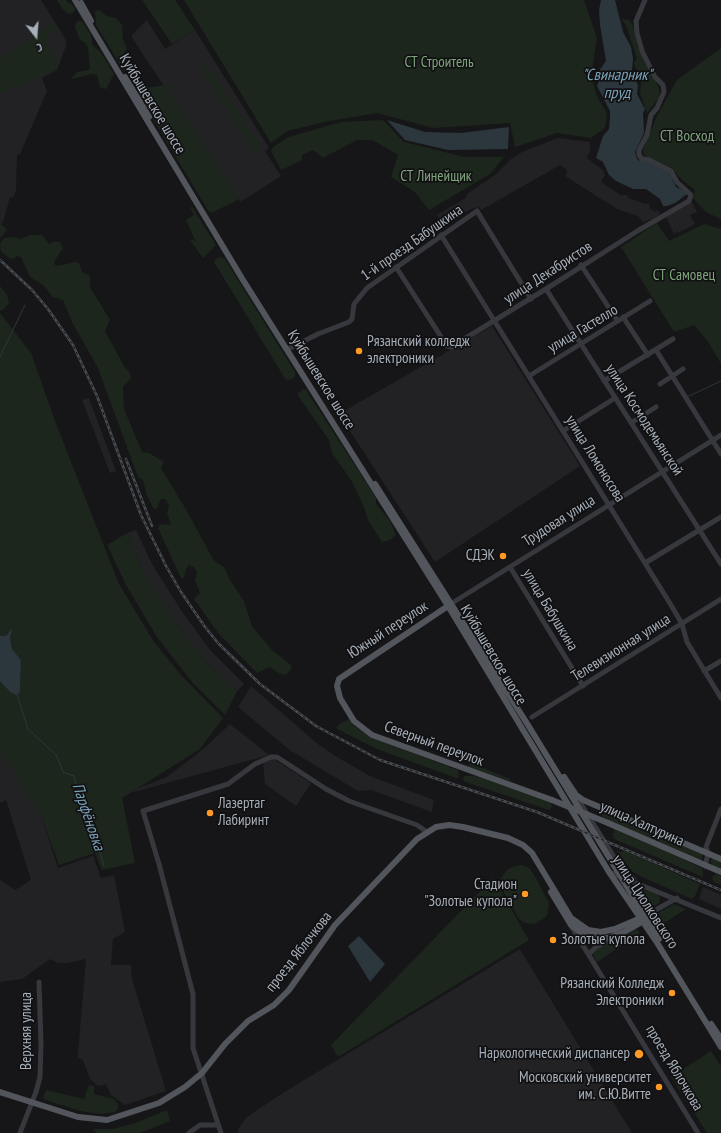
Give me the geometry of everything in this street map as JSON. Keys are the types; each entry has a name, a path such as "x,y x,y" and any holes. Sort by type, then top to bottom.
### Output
{"main road":[{"name":"Куйбышевское шоссе","path":"74,0 243,280 528,726 576,795"},
{"name":"Куйбышевское шоссе","path":"79,0 212,222 551,770"},
{"name":"Южный переулок","path":"339,679 450,605"},
{"name":"Северный переулок","path":"339,679 338,692 347,710 354,721 372,735 552,800"},
{"name":"Куйбышевское шоссе","path":"528,726 551,770"},
{"name":"улица Циолковского","path":"551,770 609,872 642,919 721,1040"},
{"name":"улица Циолковского","path":"551,770 619,875 642,919 721,1047"},
{"name":"улица Халтурина","path":"576,795 721,860"},
{"name":"улица Халтурина","path":"552,800 721,872"},
{"name":"проезд Яблочкова","path":"0,1092 78,1117 107,1120 159,1103 185,1087 202,1074 226,1044 248,1021 274,1005 289,990 335,925 417,839 427,832 443,826 456,826 508,838 523,845 532,853 571,918 588,930 601,932 615,929 642,919"},
{"name":"проезд Яблочкова","path":"427,832 440,829 459,830 506,842 521,848 531,859 571,925 579,933 594,938 616,936 642,919"}],"street":[{"name":"улица Декабристов","path":"396,266 447,346 451,347 531,299 581,265 689,201 691,195 677,182 671,171 660,164 642,159 639,155 639,150 647,135 651,115 657,108 664,92 663,85 655,77 642,51 636,21 645,0"},
{"name":"1-й проезд Бабушкина","path":"290,348 318,334 349,322 352,319 354,304 366,288 477,211 531,299"},
{"name":"улица Ломоносова","path":"441,236 609,504 682,624 687,642 721,698"},
{"path":"581,265 617,320"},
{"name":"улица Космодемьянской","path":"546,289 721,564"},
{"name":"улица Гастелло","path":"529,376 617,320 629,315 650,301"},
{"path":"623,317 648,355"},
{"path":"604,381 673,339"},
{"path":"656,350 721,454"},
{"path":"660,384 682,369"},
{"path":"563,431 615,398"},
{"path":"631,423 656,407"},
{"name":"Трудовая улица","path":"450,605 721,435"},
{"path":"645,563 721,516"},
{"name":"улица Бабушкина","path":"510,566 583,686"},
{"name":"Телевизионная улица","path":"532,716 583,686 721,599"},
{"path":"704,671 721,661"},
{"path":"221,1133 194,1048 193,994 159,864 143,811 228,784 255,764 271,757 277,757 326,789 350,801 417,825 427,832"},
{"name":"Куйбышевское шоссе","path":"576,795 619,865 636,881"},
{"path":"705,866 708,854 706,847 721,809"},
{"path":"609,872 636,881 721,918"},
{"path":"642,919 677,898"},
{"name":"проезд Яблочкова","path":"571,925 698,1133"},
{"name":"проезд Яблочкова","path":"589,954 596,947 616,936"},
{"name":"Верхняя улица","path":"20,1133 40,1077 42,1061 39,982"},
{"path":"189,1133 200,1125 218,1125"}],"shaded area":[{"path":"0,0 41,0 66,40 66,46 57,70 42,78 47,91 20,154 17,155 16,191 13,198 10,197 3,222 0,221"},
{"path":"147,20 165,49 195,30 269,148 265,151 281,176 240,202 131,36"},
{"path":"558,138 590,142 590,152 586,157 604,171 603,173 605,175 601,182 622,196 623,194 628,196 628,198 646,204 647,203 650,205 650,210 652,209 654,212 657,210 660,214 643,222 638,216 617,209 565,176 567,173 566,169 560,165 481,210 479,207 471,209 443,227 437,215 466,198 468,193 495,175 511,159 522,152"},
{"path":"692,202 697,212 690,215 695,224 678,233 677,231 674,234 666,217"},
{"path":"492,326 580,466 435,562 339,414"},
{"path":"89,398 116,471 110,473 82,400"},
{"path":"136,530 152,564 183,613 211,651 244,684 237,691 207,663 176,624 144,572 127,533"},
{"path":"251,686 319,745 337,757 370,776 434,800 432,812 371,790 358,791 291,751 238,707"},
{"path":"230,724 269,755 134,792 134,790 167,777 202,750"},
{"path":"0,750 41,815 58,868 93,856 101,878 114,875 125,932 113,939 111,965 131,965 132,979 166,1091 125,1105 111,1095 106,1084 98,1086 90,1079 83,1060 78,1058 86,959 68,963 58,963 50,959 22,979 0,982 0,880 15,890 31,880 6,800 0,803"},
{"path":"274,759 311,783 296,806 265,784 263,762"},
{"path":"703,887 721,895 721,909 699,899"},
{"path":"520,949 632,1133 238,1133 238,1129 247,1117 278,1096"}],"green space":[{"path":"57,0 66,0 69,4 71,3 75,9 74,12 69,14 63,10"},
{"path":"142,0 175,0 195,30 172,44"},
{"name":"СТ Строитель","path":"184,0 584,0 597,38 591,76 597,96 607,114 605,128 591,138 557,133 515,147 510,123 433,128 377,113 329,121 287,131 271,143"},
{"path":"99,10 107,16 116,18 122,25 123,40 127,48 124,53 129,66 128,70 124,71 96,25 95,11"},
{"path":"621,19 629,20 633,26 638,48 659,88 659,98 647,113 640,93 641,84 634,63 637,58 626,25"},
{"path":"78,21 82,21 91,35 92,44 101,53 114,74 106,89 100,87 97,75 92,74 71,79 77,72 88,70 90,68 88,47 80,40 75,27"},
{"path":"55,23 58,28 50,33 45,45 53,54 56,61 56,70 0,93 0,58"},
{"name":"СТ Восход","path":"721,48 721,219 706,212 693,198 695,190 682,180 672,168 644,156 643,150 657,116 677,80"},
{"path":"203,62 212,72 258,143 261,149 255,154 203,72 206,70"},
{"path":"165,85 238,198 236,201 213,212 209,212 138,94 139,89"},
{"name":"СТ Линейщик","path":"383,120 404,142 465,157 504,157 490,174 429,210 415,192 391,177 398,155 373,140 357,140 323,158 313,150 302,155 302,160 281,170 271,151 273,147 289,137 341,122"},
{"path":"192,207 216,245 203,258 190,240 192,239 196,242 186,220 194,215 190,208"},
{"path":"0,221 3,222 1,224 7,230 0,238"},
{"name":"СТ Самовец","path":"657,223 669,241 704,224 721,229 721,364 709,343 694,325 674,332 621,247"},
{"path":"31,235 42,235 49,244 56,241 61,243 63,248 54,262 55,265 58,266 75,262 79,263 82,272 90,276 90,287 110,320 105,331 125,368 130,373 131,379 123,386 124,409 142,452 149,453 164,462 161,468 187,511 214,561 224,567 230,580 244,601 252,626 272,650 291,665 291,669 286,675 280,674 270,667 257,673 219,634 194,599 200,593 195,580 197,573 195,568 189,565 186,569 184,578 181,578 158,528 160,524 171,525 167,513 169,505 165,499 161,499 157,508 154,509 147,496 143,480 138,477 98,368 72,322 63,300 53,297 43,285 30,277 21,257 17,256 14,259 9,258 1,251 0,244 4,238 14,237 20,239"},
{"path":"220,257 225,259 295,372 295,376 292,379 286,380 214,262"},
{"path":"0,286 7,295 9,303 3,310 0,310"},
{"path":"0,313 31,353 55,421 119,584 154,642 181,675 223,718 200,749 122,798 135,863 102,870 95,853 59,865 41,815 0,750 0,681 10,692 20,692 21,660 12,649 10,638 11,629 6,636 0,636"},
{"path":"303,389 306,390 376,498 376,504 390,521 396,535 390,540 382,542 368,520 365,509 351,480 332,453 329,440 299,397 298,393"},
{"path":"127,533 144,572 176,624 207,663 237,691 225,715 192,682 157,637 126,585 107,545"},
{"path":"349,719 353,725 371,738 458,770 459,777 456,778 377,749 337,729 338,725"},
{"path":"471,763 510,779 510,781 468,767"},
{"path":"464,776 476,776 527,793 551,803 552,807 549,810 466,782 463,780"},
{"path":"603,811 703,854 701,862 602,818"},
{"path":"613,827 702,868 703,877 614,839 612,833 615,833"},
{"path":"616,850 622,852 623,850 700,884 695,896 692,899 642,877 632,871"},
{"path":"713,858 721,862 721,870 713,867 710,861"},
{"name":"Стадион \"Золотые купола\"","path":"522,865 529,868 533,873 549,903 547,916 535,924 525,923 519,919 501,887 500,880 506,871 512,867"},
{"path":"716,874 721,876 721,885 714,882 712,877"},
{"path":"493,878 529,940 338,1057 331,1045"},
{"path":"637,887 657,894 660,897 659,903 647,910 644,909 633,892 633,890"},
{"path":"674,904 686,909 655,929 652,924 653,916"},
{"path":"634,929 637,929 640,933 597,962 593,955 595,950"},
{"path":"711,1051 721,1066 721,1133 707,1133 671,1077"},
{"path":"89,1085 94,1086 94,1094 114,1099 118,1104 118,1109 115,1112 100,1114 80,1111 43,1099 46,1090 84,1099"},
{"path":"167,1110 170,1121 140,1133 96,1133 93,1129 113,1129 135,1123"}],"water":[{"name":"\"Свинарник\" пруд","path":"601,0 615,0 623,32 631,47 633,59 632,70 638,86 637,94 645,109 643,113 644,133 635,152 637,159 640,161 650,161 669,172 676,187 683,190 687,194 675,203 667,206 663,206 660,199 646,189 633,189 616,181 609,175 603,162 596,158 603,136 609,129 610,117 610,111 597,86 599,81 597,74 606,61 600,25 599,10"},
{"path":"387,120 425,132 461,133 509,127 508,149 448,150 405,140"},
{"path":"12,628 10,638 12,649 21,660 20,692 17,695 10,692 0,681 0,636 6,636"},
{"path":"359,936 385,964 370,982 348,946"}],"waterway":[{"path":"0,357 25,305"},
{"path":"687,397 721,381"},
{"name":"Парфёновка","path":"17,695 28,729 56,755 63,772 74,776 80,803 86,808 104,866"}],"railway":[{"path":"0,260 32,290 48,309 73,345 97,396 141,515 166,566 181,592 218,643 260,684 316,726 380,760 537,812 721,890"},
{"path":"126,459 152,526"}],"place":[{"name":"Рязанский колледж электроники","path":"359,351"},
{"name":"СДЭК","path":"503,556"},
{"name":"Лазертаг Лабиринт","path":"210,813"},
{"name":"Стадион \"Золотые купола\"","path":"525,894"},
{"name":"Золотые купола","path":"553,940"},
{"name":"Рязанский Колледж Электроники","path":"672,993"},
{"name":"Наркологический диспансер","path":"639,1054"},
{"name":"Московский университет им. С.Ю.Витте","path":"659,1087"}]}
